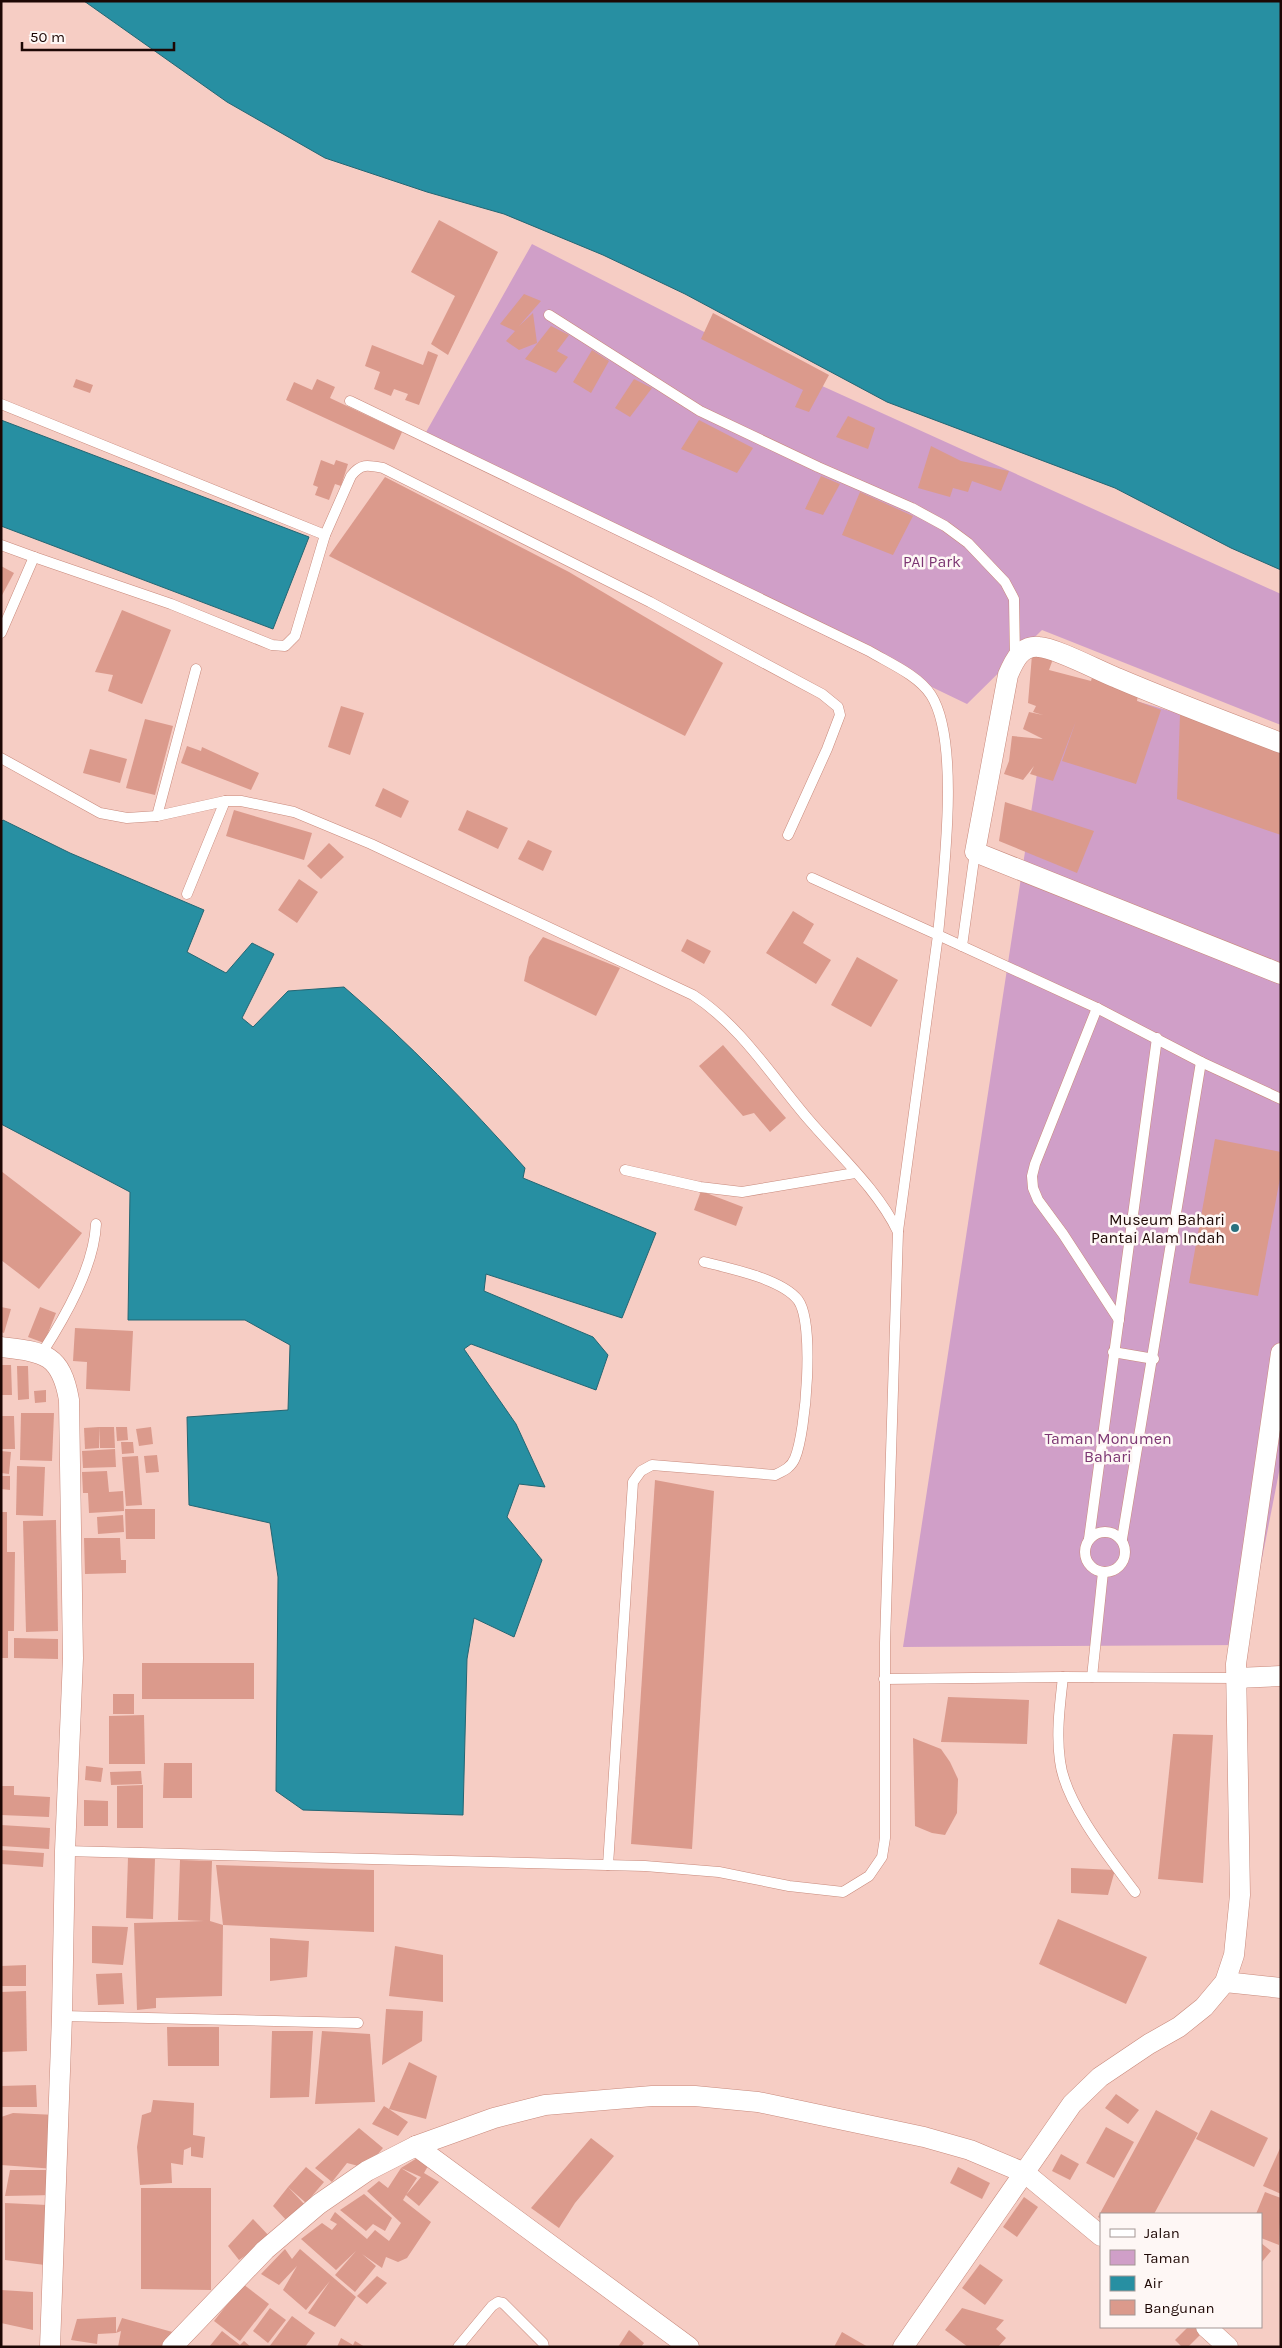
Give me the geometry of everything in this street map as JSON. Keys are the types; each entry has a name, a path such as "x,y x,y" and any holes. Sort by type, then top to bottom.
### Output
{"street":[{"path":"1281,743 1039,646 1027,649 1015,657 1004,693 975,852 1281,974"},
{"path":"1,1347 42,1353 60,1369 66,1382 69,1400 73,1658 65,1851 62,2016 50,2347"},
{"path":"903,2347 1072,2104 1086,2090 1131,2055 1180,2027 1204,2007 1225,1982 1234,1955 1240,1895 1236,1678 1241,1620 1281,1353"},
{"path":"1236,1678 1281,1676"},
{"path":"1225,1982 1281,1988"},
{"path":"172,2347 258,2257 303,2217 367,2171 416,2146 494,2118 546,2105 652,2096 695,2096 758,2102 924,2137 970,2150 1025,2173 1100,2235"},
{"path":"416,2146 689,2347"},
{"path":"1207,2328 1228,2347"}],"lane":[{"path":"549,315 700,411 946,526 987,561 1005,582 1014,599 1015,657"},
{"path":"65,1851 691,1868 820,1891 843,1892 870,1876 882,1857 885,1838 884,1679 898,1232 938,935 946,833 946,752 942,722 930,695 914,678 869,651 350,401"},
{"path":"1,404 324,535"},
{"path":"1,545 172,604 272,645 285,646 295,636 324,535 351,476 358,467 366,464 383,468 650,602 822,694 838,707 840,715 827,749 788,835"},
{"path":"1,633 34,557"},
{"path":"157,816 196,669"},
{"path":"1,758 100,813 127,818 157,816 225,801 241,801 294,812 346,833 693,995 712,1007 732,1026 889,1213 898,1232"},
{"path":"186,894 225,801"},
{"path":"962,946 975,852"},
{"path":"812,878 1097,1008 1201,1062 1281,1099"},
{"path":"1097,1008 1035,1164 1032,1176 1033,1188 1038,1200 1063,1234 1118,1320"},
{"path":"1089,1539 1097,1533 1106,1531 1115,1533 1122,1539 1126,1548 1125,1558 1120,1566 1112,1571 1102,1572 1093,1569 1086,1560 1085,1549 1089,1539 1157,1038"},
{"path":"1122,1539 1154,1359 1201,1062"},
{"path":"625,1170 700,1187 742,1192 855,1173"},
{"path":"42,1353 88,1266 95,1241 96,1224"},
{"path":"608,1865 633,1482 641,1471 652,1465 775,1475 785,1470 795,1457 803,1414 809,1375 804,1316 799,1301 787,1290 768,1282 704,1262"},
{"path":"1113,1352 1154,1359"},
{"path":"1092,1677 1102,1572"},
{"path":"1063,1677 1058,1738 1060,1763 1068,1790 1105,1852 1136,1892"},
{"path":"884,1679 1236,1678"},
{"path":"62,2016 358,2023"},
{"path":"458,2347 492,2306 498,2302 503,2303 544,2347"}],"green space":[{"name":"PAI Park","path":"532,244 716,338 1281,594 1281,725 1042,630 967,704 421,441"},
{"name":"Taman Monumen Bahari","path":"1052,676 1180,714 1281,751 1281,1462 1245,1645 903,1647"}],"water":[{"path":"84,1 1281,1 1281,570 1231,548 1115,488 887,402 685,294 603,255 504,214 427,192 325,158 227,102"},
{"path":"1,420 309,537 273,629 1,526"},
{"path":"3,820 70,853 204,910 187,952 226,973 252,943 274,954 242,1018 253,1027 288,991 344,987 438,1074 525,1168 523,1178 656,1233 622,1318 486,1274 484,1291 593,1337 608,1355 596,1390 471,1344 464,1349 516,1424 545,1487 519,1484 507,1517 542,1560 514,1637 474,1618 467,1659 463,1815 303,1810 276,1791 278,1577 270,1523 189,1505 187,1417 288,1410 290,1345 245,1320 128,1320 130,1192 1,1124 1,822"}],"building":[{"path":"439,220 498,252 448,355 431,344 455,296 411,272"},
{"path":"524,294 541,301 519,326 533,313 537,343 519,350 506,341 515,331 500,324"},
{"path":"713,313 829,375 809,412 795,407 803,390 701,339"},
{"path":"551,326 569,335 557,351 568,357 556,373 525,359"},
{"path":"372,345 423,365 428,351 438,355 419,405 405,400 408,394 394,389 391,396 374,389 380,372 365,366"},
{"path":"592,350 609,361 591,393 573,382"},
{"path":"76,379 93,385 90,393 73,387"},
{"path":"317,379 335,387 330,398 402,432 394,450 286,400 294,382 312,390"},
{"path":"634,379 652,388 630,417 615,408"},
{"path":"848,416 875,428 868,449 836,437"},
{"path":"699,420 753,448 737,473 681,449"},
{"path":"931,446 961,461 1009,471 1001,491 972,481 968,492 953,488 950,497 918,488"},
{"path":"321,460 334,465 336,460 348,464 341,486 335,484 329,500 315,495 318,487 313,485"},
{"path":"821,476 840,484 823,515 805,509"},
{"path":"385,477 569,572 723,663 685,736 329,556"},
{"path":"860,492 913,516 893,555 842,535"},
{"path":"1,566 14,573 1,597"},
{"path":"122,610 171,630 142,704 108,691 113,675 95,672"},
{"path":"1032,655 1053,659 1049,670 1091,681 1094,671 1139,689 1137,701 1161,710 1136,784 1062,761 1076,721 1053,781 1030,774 1034,766 1023,780 1004,774 1009,761 1012,736 1043,739 1023,729 1029,712 1043,715 1033,712 1036,706 1028,703"},
{"path":"341,706 364,713 350,755 328,747"},
{"path":"1180,714 1281,751 1281,835 1177,799"},
{"path":"145,719 173,726 155,795 126,788"},
{"path":"187,746 201,751 202,747 259,773 251,790 181,763"},
{"path":"90,749 127,759 120,783 83,773"},
{"path":"383,788 409,801 401,818 375,806"},
{"path":"1005,802 1094,831 1077,873 999,841"},
{"path":"234,810 312,833 304,860 226,836"},
{"path":"467,810 508,828 498,849 458,830"},
{"path":"528,840 552,851 543,871 518,859"},
{"path":"329,843 344,857 321,879 307,866"},
{"path":"299,879 318,892 297,923 278,910"},
{"path":"793,911 814,924 803,943 831,960 816,984 766,953"},
{"path":"543,937 620,968 596,1016 524,981 529,957"},
{"path":"687,939 711,951 704,964 681,951"},
{"path":"857,957 898,980 871,1027 831,1005"},
{"path":"723,1045 786,1118 770,1132 754,1113 743,1116 699,1066"},
{"name":"Museum Bahari Pantai Alam Indah","path":"1215,1139 1281,1152 1281,1173 1258,1296 1189,1283"},
{"path":"1,1171 82,1233 39,1289 1,1260"},
{"path":"701,1191 743,1207 736,1226 694,1210"},
{"path":"1,1307 11,1309 4,1333 1,1332"},
{"path":"40,1307 56,1313 44,1343 28,1337"},
{"path":"75,1328 133,1331 130,1391 86,1389 87,1362 73,1361"},
{"path":"1,1365 11,1365 12,1395 1,1395"},
{"path":"17,1366 28,1366 29,1399 18,1400"},
{"path":"46,1390 46,1402 35,1403 34,1391"},
{"path":"21,1413 54,1413 52,1461 20,1460"},
{"path":"1,1416 14,1416 15,1449 1,1449"},
{"path":"99,1427 99,1448 85,1449 84,1428"},
{"path":"99,1427 114,1427 115,1448 100,1448"},
{"path":"116,1427 127,1427 128,1440 117,1441"},
{"path":"151,1427 153,1444 139,1446 136,1429"},
{"path":"121,1442 133,1442 134,1453 122,1454"},
{"path":"115,1449 116,1467 83,1468 82,1451"},
{"path":"1,1451 11,1452 9,1474 1,1473"},
{"path":"157,1455 159,1472 146,1473 144,1456"},
{"path":"138,1456 142,1505 126,1506 122,1457"},
{"path":"17,1466 45,1467 43,1516 16,1515"},
{"path":"107,1471 109,1492 123,1491 124,1511 89,1513 88,1493 83,1493 82,1472"},
{"path":"1,1476 10,1476 10,1490 1,1489"},
{"path":"655,1480 714,1491 692,1849 631,1844"},
{"path":"125,1509 155,1509 155,1539 126,1539"},
{"path":"1,1512 7,1512 7,1552 15,1552 14,1631 8,1631 8,1658 1,1658"},
{"path":"123,1515 124,1532 98,1534 97,1517"},
{"path":"56,1520 58,1631 26,1632 23,1521"},
{"path":"84,1538 120,1538 121,1560 126,1560 126,1573 85,1574"},
{"path":"14,1638 58,1639 58,1659 14,1658"},
{"path":"142,1663 254,1663 254,1699 142,1699"},
{"path":"113,1694 134,1694 134,1714 113,1714"},
{"path":"948,1697 1029,1700 1027,1744 941,1742"},
{"path":"144,1715 145,1764 109,1764 109,1716"},
{"path":"1173,1734 1213,1735 1203,1883 1158,1879"},
{"path":"913,1738 941,1749 958,1779 957,1813 945,1835 932,1833 915,1826"},
{"path":"164,1763 192,1763 192,1798 163,1798"},
{"path":"86,1766 103,1768 101,1782 85,1780"},
{"path":"141,1771 142,1784 111,1785 110,1772"},
{"path":"143,1785 143,1828 117,1828 117,1786"},
{"path":"1,1786 14,1786 14,1795 50,1797 49,1817 1,1815"},
{"path":"84,1800 108,1801 108,1826 84,1826"},
{"path":"1,1825 50,1828 49,1849 1,1846"},
{"path":"1,1850 44,1853 43,1867 1,1864"},
{"path":"128,1858 155,1859 153,1919 126,1918"},
{"path":"180,1860 212,1861 210,1921 223,1925 222,1996 156,1998 156,2008 137,2010 134,1923 204,1921 178,1920"},
{"path":"216,1865 374,1870 374,1932 223,1925"},
{"path":"1071,1868 1115,1870 1108,1895 1071,1893"},
{"path":"1058,1919 1147,1957 1126,2004 1039,1964"},
{"path":"92,1926 128,1927 123,1965 92,1963"},
{"path":"270,1938 309,1941 307,1977 270,1981"},
{"path":"395,1946 443,1955 443,2002 389,1996"},
{"path":"26,1965 26,1986 1,1986 1,1966"},
{"path":"122,1973 124,2004 98,2005 96,1974"},
{"path":"26,1991 27,2051 1,2052 1,1992"},
{"path":"386,2009 423,2011 422,2041 382,2065"},
{"path":"167,2027 219,2027 219,2066 168,2066"},
{"path":"272,2031 313,2031 309,2097 270,2098"},
{"path":"322,2031 370,2034 375,2102 315,2104"},
{"path":"409,2062 437,2076 426,2119 389,2109"},
{"path":"36,2085 37,2107 1,2107 1,2086"},
{"path":"1116,2094 1139,2110 1128,2124 1105,2108"},
{"path":"153,2100 194,2103 193,2135 205,2137 203,2158 191,2156 191,2147 184,2150 183,2165 171,2163 172,2183 140,2185 137,2147 142,2115 151,2112"},
{"path":"384,2106 408,2122 398,2136 372,2124"},
{"path":"1156,2110 1198,2133 1155,2213 1100,2213"},
{"path":"1211,2110 1268,2138 1254,2167 1196,2139"},
{"path":"13,2113 56,2115 55,2169 1,2165 1,2117"},
{"path":"1106,2127 1134,2142 1114,2178 1086,2163"},
{"path":"359,2128 383,2148 366,2168 347,2163 332,2182 315,2168"},
{"path":"591,2138 614,2156 575,2203 559,2228 531,2208"},
{"path":"1281,2146 1281,2194 1263,2186"},
{"path":"1061,2154 1079,2164 1070,2180 1052,2171"},
{"path":"422,2155 432,2159 424,2173 439,2182 419,2206 406,2195 421,2177 401,2168"},
{"path":"306,2167 324,2182 306,2203 288,2187"},
{"path":"958,2167 990,2183 982,2199 950,2183"},
{"path":"401,2168 417,2178 403,2200 431,2222 407,2258 398,2262 386,2257 382,2268 362,2254 376,2266 355,2292 335,2275 356,2251 336,2270 301,2239 322,2223 332,2230 337,2224 330,2220 335,2212 367,2239 375,2230 389,2241 401,2223 367,2191 379,2181 388,2188"},
{"path":"10,2170 50,2170 54,2195 5,2196"},
{"path":"288,2187 306,2206 288,2222 273,2206"},
{"path":"141,2188 211,2188 211,2290 141,2289"},
{"path":"1265,2192 1281,2198 1279,2245 1262,2238 1262,2213 1256,2213"},
{"path":"364,2194 392,2218 385,2231 373,2224 366,2231 340,2210"},
{"path":"1024,2197 1038,2207 1017,2237 1003,2227"},
{"path":"5,2203 47,2205 45,2265 5,2260"},
{"path":"253,2219 271,2238 239,2260 228,2246"},
{"path":"1262,2244 1271,2251 1262,2262"},
{"path":"285,2249 292,2259 300,2249 356,2297 335,2327 308,2313 330,2281 306,2310 283,2290 297,2266 279,2285 261,2274"},
{"path":"980,2264 1003,2280 985,2305 962,2288"},
{"path":"377,2276 387,2283 367,2304 357,2296"},
{"path":"243,2284 269,2304 240,2341 214,2321"},
{"path":"1,2290 33,2292 33,2330 1,2323"},
{"path":"270,2308 286,2320 268,2343 253,2331"},
{"path":"962,2308 1004,2320 996,2329 1006,2338 998,2347 968,2347 945,2330"},
{"path":"292,2316 315,2333 305,2347 269,2347"},
{"path":"116,2317 116,2333 98,2334 97,2344 71,2340 77,2319"},
{"path":"122,2318 176,2333 166,2347 118,2347 121,2331 116,2333"},
{"path":"1187,2328 1197,2328 1202,2333 1188,2347 1182,2347 1175,2340"},
{"path":"629,2330 644,2343 641,2347 618,2347"},
{"path":"222,2331 240,2345 244,2341 251,2347 209,2347"},
{"path":"842,2332 868,2347 834,2347"},
{"path":"341,2338 353,2345 355,2341 365,2347 337,2347"}],"place":[{"name":"Museum Bahari Pantai Alam Indah","path":"1235,1228"}]}
